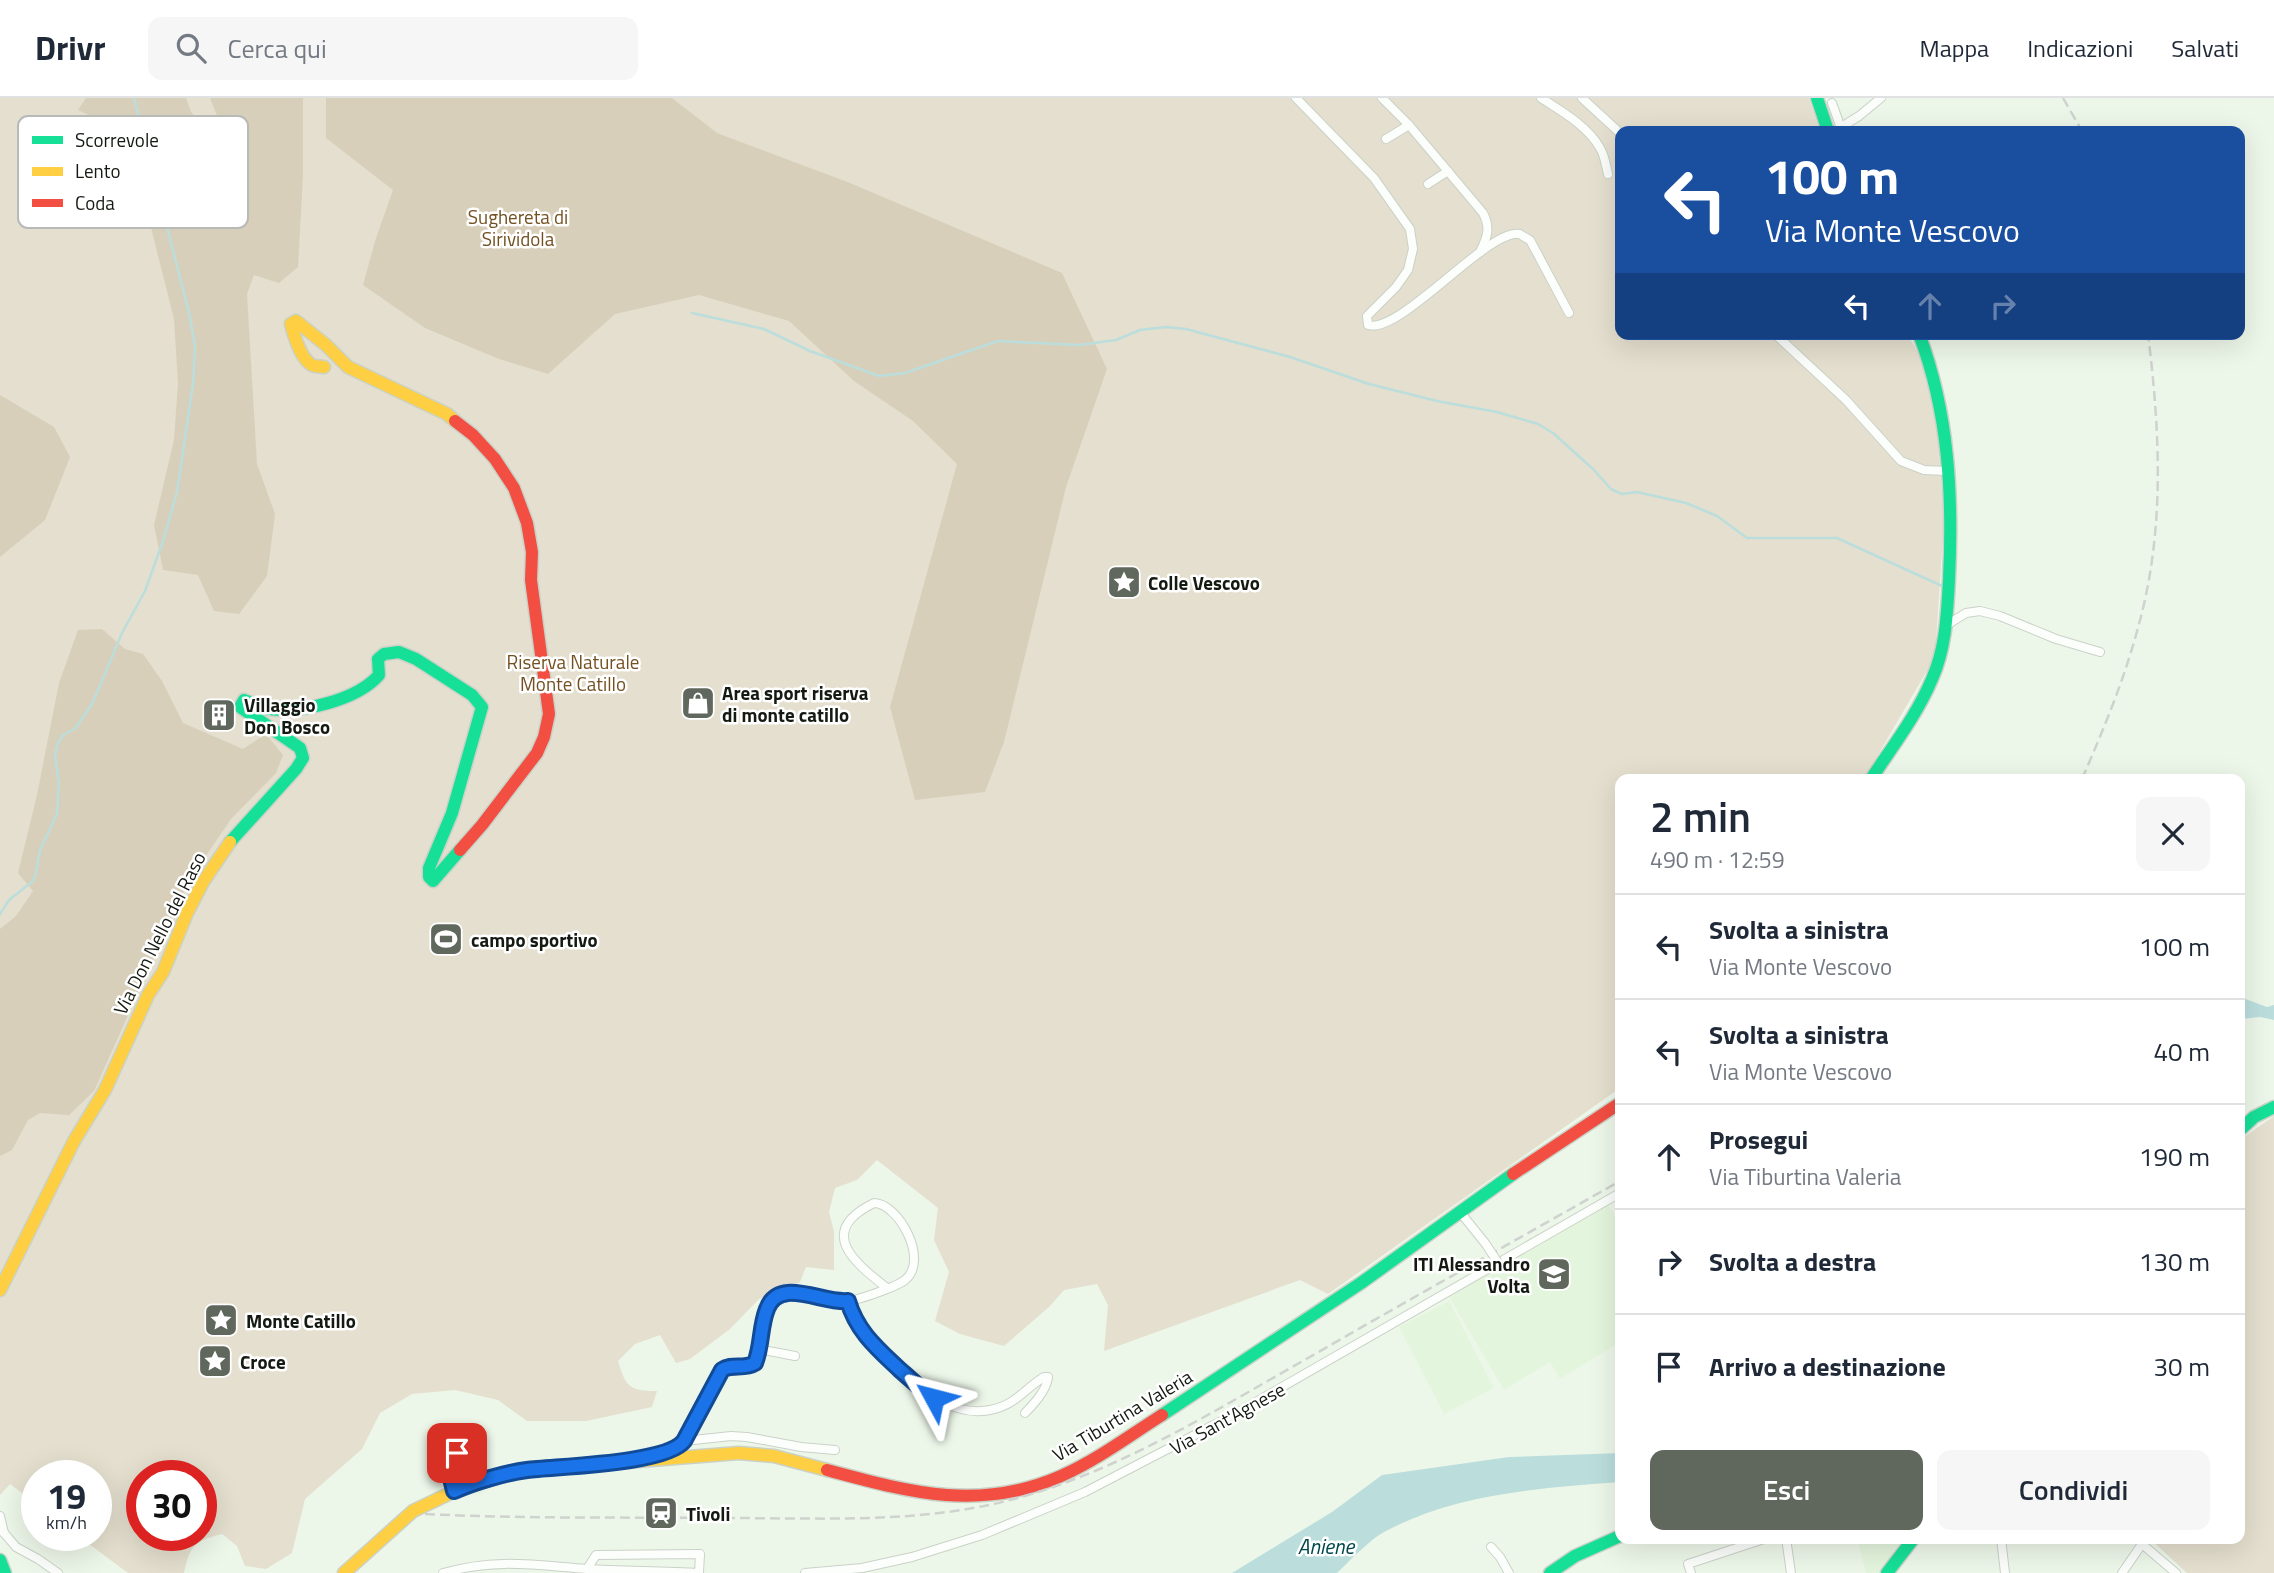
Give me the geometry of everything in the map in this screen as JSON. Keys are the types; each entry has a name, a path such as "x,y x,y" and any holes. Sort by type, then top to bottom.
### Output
{"main road":[{"path":"1817,98 1832,126"},
{"name":"Via Don Nello del Raso","path":"0,1290 74,1141 104,1090 148,995 163,972 203,882 225,847 303,758 300,748 240,707 244,700 271,709 323,704 375,682 379,675 378,659 384,654 399,652 416,659 472,695 482,707 452,813 429,868 429,877 433,881 482,825 537,753 544,737 548,714 531,580 532,552 527,523 514,488 495,459 473,435 447,414 348,367 296,321 291,324 293,334 307,359 312,365 324,367"},
{"path":"1874,774 1932,681 1945,626 1951,549 1947,471 1939,397 1921,340"},
{"name":"Via Tiburtina Valeria","path":"344,1573 414,1511 454,1491 524,1470 720,1454 757,1454 808,1464 895,1488 960,1497 987,1496 1022,1489 1061,1476 1116,1446 1361,1283 1543,1153 1615,1106"},
{"path":"2245,1125 2253,1117 2274,1107"},
{"path":"1549,1573 1575,1556 1615,1538"},
{"path":"1887,1573 1909,1544"},
{"path":"0,1560 5,1573"}],"street":[{"path":"1296,98 1374,178 1410,229 1412,249 1408,270 1396,287 1367,316 1368,325 1378,326 1402,313 1478,255 1512,234 1521,234 1530,240 1569,313"},
{"path":"1382,98 1448,170 1487,220 1488,235 1478,255"},
{"path":"1541,98 1572,120 1595,141 1603,155 1608,174"},
{"path":"1582,98 1615,128"},
{"path":"1839,126 1871,101 1881,98"},
{"path":"1832,103 1834,126"},
{"path":"1386,139 1409,125"},
{"path":"1428,184 1448,170"},
{"path":"1781,340 1846,400 1901,461 1924,470 1947,471"},
{"path":"1945,626 1966,613 1980,611 2100,652"},
{"name":"Via Sant'Agnese","path":"805,1573 862,1568 912,1557 982,1535 1085,1492 1236,1415 1615,1196"},
{"path":"626,1461 679,1447 722,1370 755,1363 766,1309 778,1295 795,1293 848,1301 887,1288 907,1278 915,1252 911,1239 891,1212 882,1204 874,1203 848,1223 843,1231 843,1240 861,1266 887,1288"},
{"path":"1460,1212 1499,1264"},
{"path":"848,1301 858,1326 875,1348 920,1388 950,1405 973,1411 998,1408 1010,1404 1042,1378 1048,1377 1041,1394 1025,1413"},
{"path":"758,1349 795,1356"},
{"path":"684,1441 731,1436 835,1450"},
{"path":"454,1491 450,1474 457,1453"},
{"path":"0,1516 2,1531 16,1548 58,1573"},
{"path":"1691,1573 1688,1564 1749,1544"},
{"path":"1787,1544 1791,1573"},
{"path":"2002,1544 2004,1573"},
{"path":"2122,1573 2142,1544 2176,1573"},
{"path":"1491,1547 1500,1556 1509,1573"},
{"path":"443,1573 498,1563 587,1569 701,1573 700,1554 596,1555 587,1569"}],"shaded area":[{"name":"ITI Alessandro Volta","path":"1607,1202 1615,1216 1615,1345 1560,1379 1550,1362 1504,1390 1449,1297"},
{"path":"1449,1301 1494,1388 1444,1414 1399,1327"},
{"path":"1859,1544 1901,1544 1878,1573 1866,1573"}],"green space":[{"name":"Riserva Naturale Monte Catillo","path":"0,98 1809,98 1818,126 1615,126 1615,340 1911,340 1924,362 1937,425 1944,521 1935,657 1867,774 1615,774 1615,1092 1328,1294 1300,1280 1104,1351 1108,1305 1097,1284 1064,1290 1049,1307 1004,1346 960,1334 935,1321 949,1272 934,1240 938,1208 877,1160 857,1180 835,1188 829,1212 834,1232 834,1270 806,1267 800,1282 759,1299 730,1329 690,1359 676,1363 660,1335 635,1344 618,1361 630,1386 640,1390 657,1391 652,1407 586,1421 527,1421 498,1400 455,1390 412,1394 380,1413 362,1449 305,1499 292,1553 266,1569 245,1566 237,1546 222,1534 217,1536 217,1460 126,1460 126,1551 192,1551 184,1573 128,1573 98,1551 112,1551 112,1460 21,1460 21,1492 10,1484 0,1495"},
{"path":"86,98 186,98 194,116 91,116 78,110"},
{"path":"210,98 303,98 303,175 298,267 279,283 254,275 247,294 257,464 275,514 267,576 239,614 214,611 198,575 163,570 154,525 174,440 178,383 174,319 151,228 248,228 248,116 217,116"},
{"name":"Sughereta di Sirividola","path":"326,98 672,98 717,133 850,183 1062,273 1107,369 1066,487 1004,742 985,792 915,800 890,707 957,464 913,421 854,381 789,321 699,295 615,314 548,374 499,359 425,328 363,285 393,190 326,138"},
{"path":"0,395 54,427 70,457 45,520 0,557"},
{"path":"102,629 125,649 143,654 162,681 183,723 243,749 266,734 283,755 276,773 231,819 188,882 94,1091 69,1115 40,1113 28,1120 12,1150 0,1156 0,929 16,916 33,891 18,873 37,795 59,683 78,630"},
{"path":"2274,1116 2274,1573 2187,1573 2156,1544 2245,1544 2245,1136"}],"water":[{"path":"2245,999 2267,1007 2274,1005 2274,1020 2260,1017 2245,1018"},
{"name":"Aniene","path":"1615,1453 1615,1482 1530,1490 1442,1508 1413,1518 1380,1535 1337,1573 1232,1573 1332,1512 1382,1475 1509,1457"}],"waterway":[{"path":"134,98 139,116"},
{"path":"0,914 9,900 33,881 40,850 57,814 59,783 55,755 58,743 63,735 75,729 93,702 122,633 145,591 177,492 193,384 195,347 167,228"},
{"path":"692,313 764,329 810,351 879,376 905,373 998,341 1080,345 1116,340 1140,330 1166,327 1186,329 1290,357 1369,384 1497,412 1538,424 1553,433 1611,489 1622,494 1637,492 1686,503 1717,516 1747,538 1837,538 1942,586"}],"railway":[{"path":"2063,98 2079,126"},
{"path":"2084,774 2127,664 2139,624 2153,552 2158,480 2149,340"},
{"path":"425,1514 871,1518 943,1513 1014,1499 1091,1473 1165,1438 1615,1184"}],"traffic: fast":[{"path":"1817,98 1826,126"},
{"path":"1874,774 1926,692 1937,667 1946,618 1950,517 1947,455 1937,394 1921,340"},
{"path":"230,842 303,758 300,748 240,707 244,700 283,710 329,703 369,684 379,675 378,659 384,654 399,652 416,659 472,695 482,707 452,813 429,868 429,877 433,881 460,850"},
{"path":"2245,1125 2254,1117 2274,1107"},
{"path":"1162,1415 1361,1283 1513,1174"},
{"path":"1550,1573 1575,1556 1615,1538"},
{"path":"1887,1573 1909,1544"},
{"path":"0,1560 5,1573"}],"traffic: slow":[{"path":"324,367 312,365 304,358 291,324 296,321 348,367 447,414 455,421"},
{"path":"0,1290 74,1141 105,1090 148,995 163,972 187,913 203,882 230,842"},
{"path":"344,1573 413,1511 461,1488 524,1470 739,1453 774,1456 827,1470"}],"traffic: jam":[{"path":"455,421 473,435 495,459 514,488 527,523 532,552 531,580 549,714 537,753 460,850"},
{"path":"1513,1174 1615,1106"},
{"path":"827,1470 915,1491 944,1495 1001,1493 1031,1487 1074,1470 1162,1415"}],"place":[{"name":"Colle Vescovo","path":"1124,582"},
{"name":"Area sport riserva di monte catillo","path":"698,703"},
{"name":"Villaggio Don Bosco","path":"219,715"},
{"name":"campo sportivo","path":"446,939"},
{"name":"ITI Alessandro Volta","path":"1554,1274"},
{"name":"Monte Catillo","path":"221,1320"},
{"name":"Croce","path":"215,1361"},
{"name":"Tivoli","path":"661,1513"}],"route":[{"path":"457,1453 450,1474 454,1491 524,1470 626,1461 676,1449 684,1441 722,1370 755,1363 765,1312 772,1299 790,1292 848,1301 855,1321 867,1338 915,1384 934,1398"}]}
